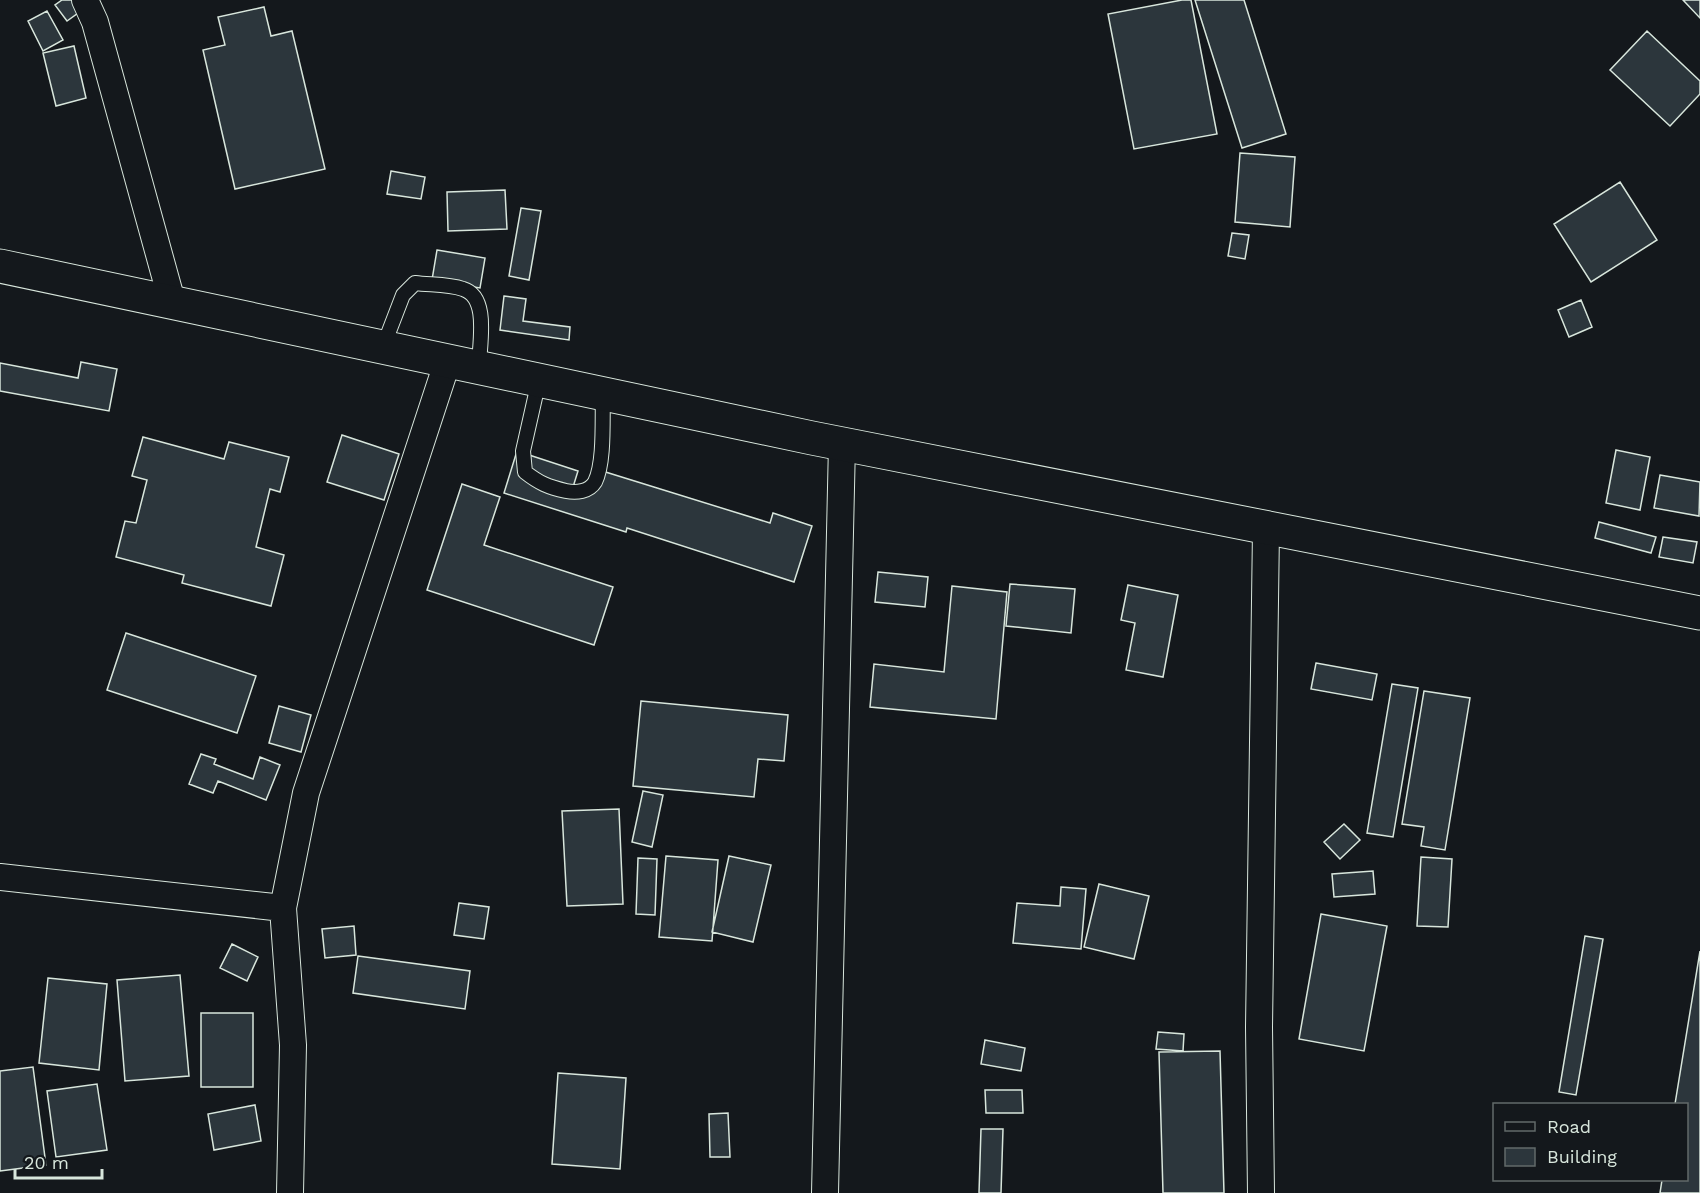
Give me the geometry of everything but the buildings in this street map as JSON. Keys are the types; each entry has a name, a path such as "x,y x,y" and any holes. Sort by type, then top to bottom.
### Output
{"main road":[{"path":"0,266 173,305 842,444 1266,530 1700,613"}],"street":[{"path":"85,0 95,22 173,305"},
{"path":"290,1193 293,1045 284,908 306,793 463,364"},
{"path":"825,1193 842,444"},
{"path":"1262,1193 1259,1027 1266,530"},
{"path":"0,877 284,908"}],"lane":[{"path":"383,347 403,295 415,283 463,289 472,294 481,309 463,364"},
{"path":"539,380 523,451 525,472 541,486 573,492 584,491 594,483 599,464 603,394"}]}
